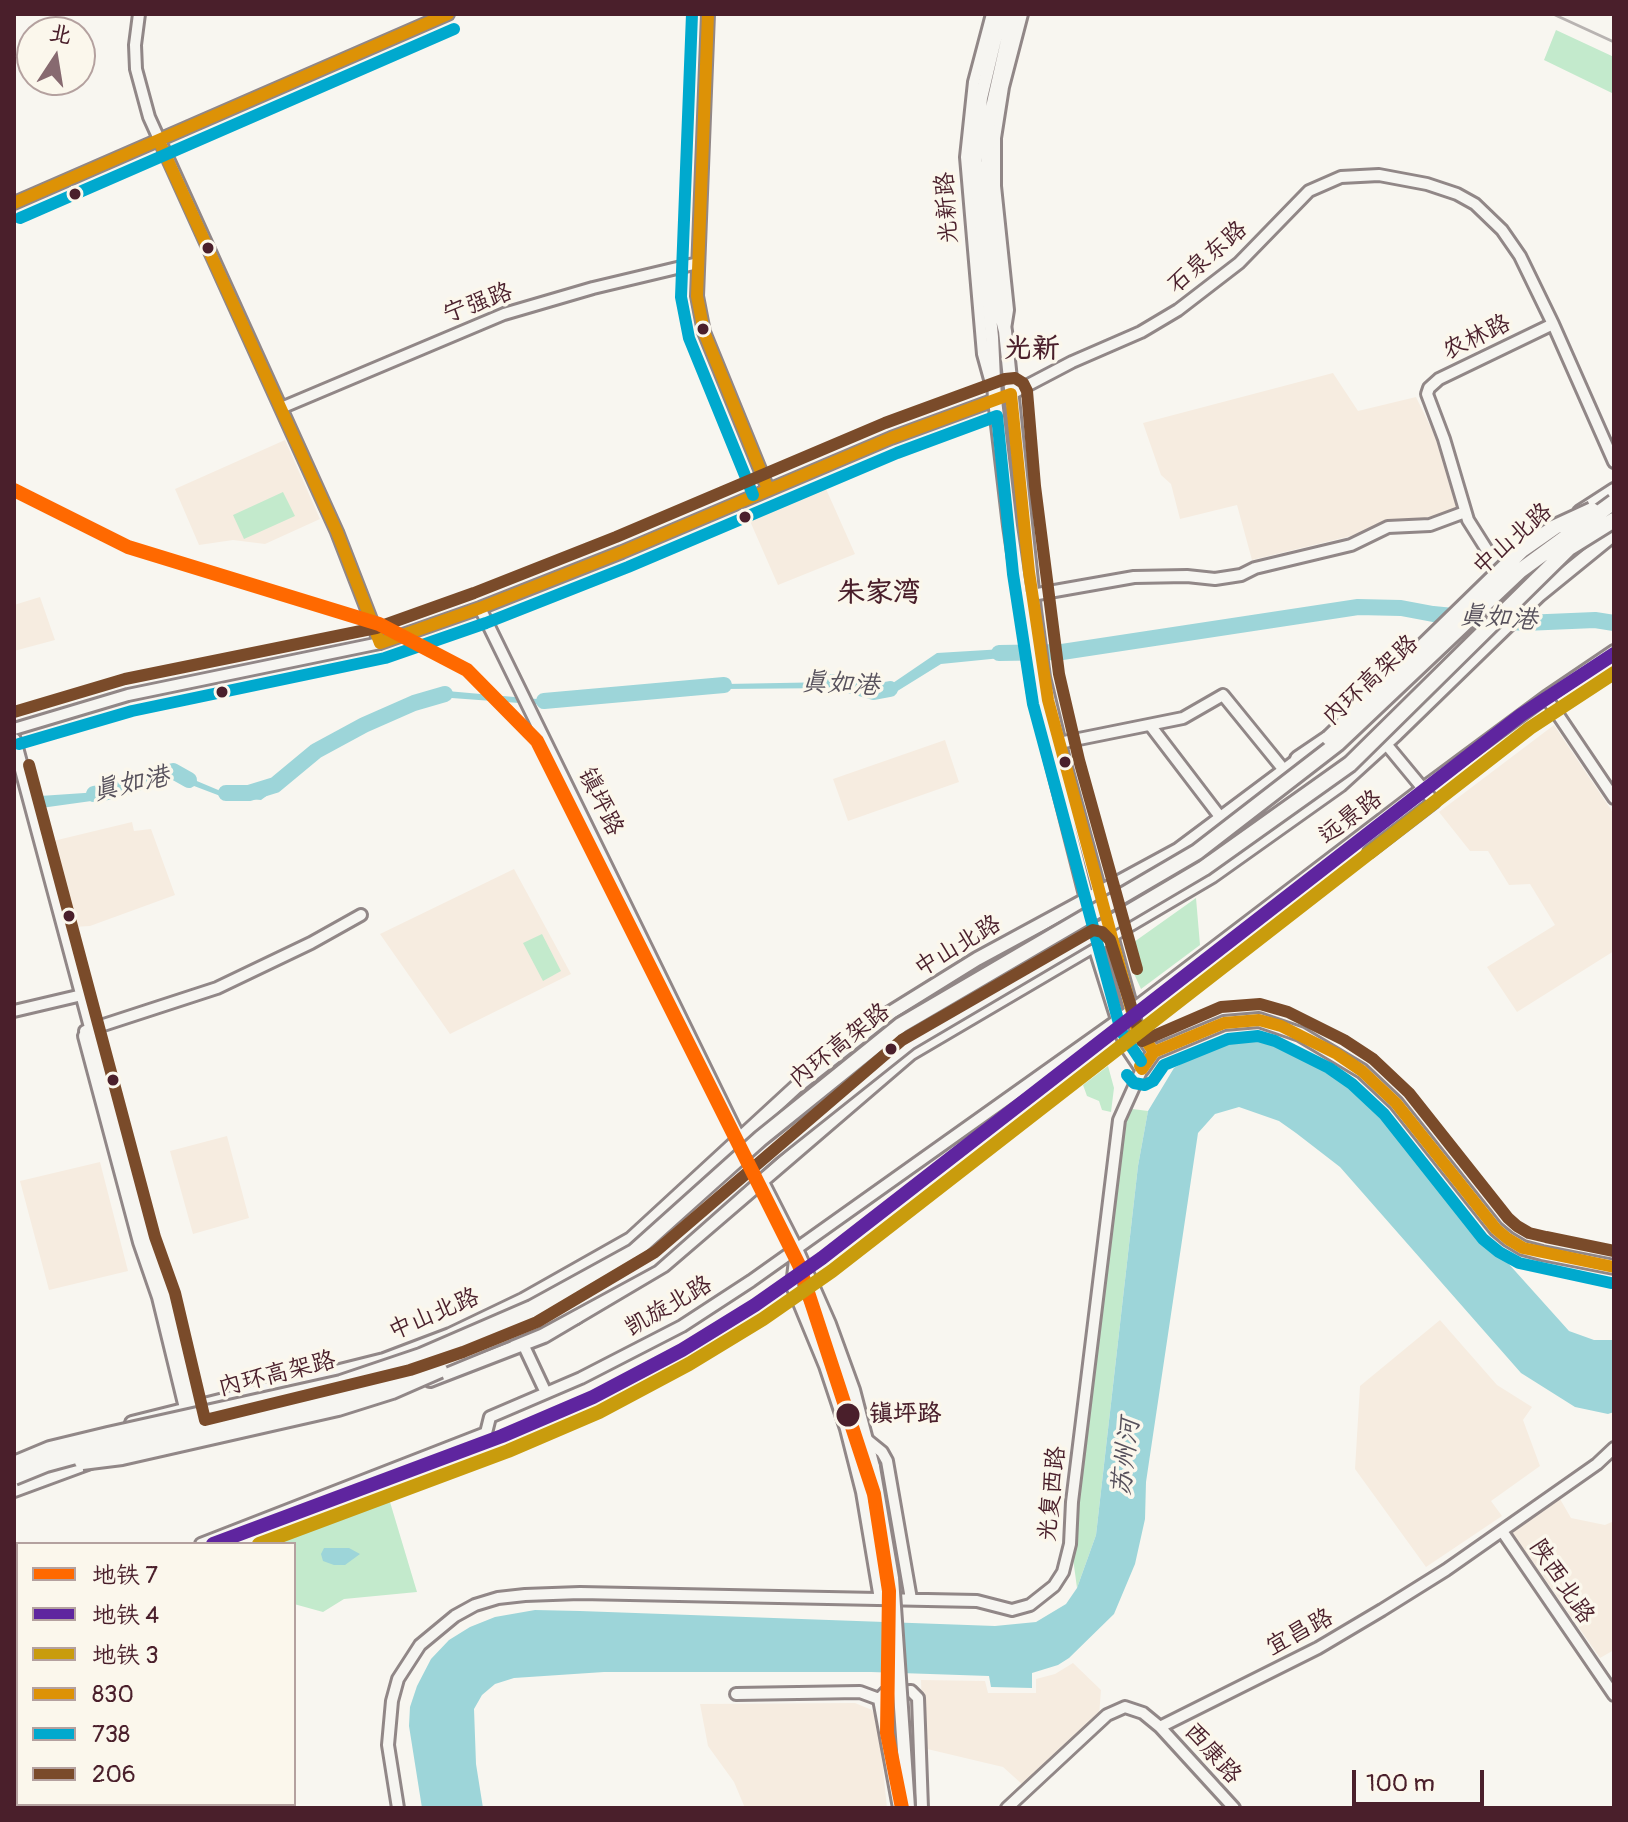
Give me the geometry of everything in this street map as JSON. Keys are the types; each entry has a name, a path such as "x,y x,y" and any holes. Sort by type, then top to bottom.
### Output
{"highway":[{"path":"1298,759 1329,738 1522,550 1555,527 1614,501"},
{"name":"内环高架路","path":"14,1464 50,1449 341,1383 421,1356 532,1308 634,1252 761,1138 901,1025 1197,852 1338,743 1521,570 1614,501"},
{"name":"内环高架路","path":"14,1477 46,1464 116,1445 347,1393 424,1367 536,1321 650,1259 771,1152 909,1042 1204,868 1350,764 1569,548 1614,520"},
{"path":"46,1464 122,1457 338,1408 392,1391 576,1316"}],"main road":[{"name":"光新路","path":"1001,14 981,98 976,139 976,187 992,286 1005,331 1032,595 1028,611"},
{"name":"光新路","path":"1013,14 992,100 987,140 986,187 995,400 1035,656 1042,723 1116,1021 1126,1045 1142,1069"},
{"name":"中山北路","path":"14,1456 192,1407 384,1360 450,1335 523,1300 631,1239 796,1087 890,1013 977,959 1178,850 1298,759 1561,526 1614,490"},
{"path":"576,1316 664,1265 911,1053 1212,876 1340,785 1539,595 1614,534"},
{"name":"光新路","path":"1035,656 1139,1034 1154,1052"},
{"path":"14,740 87,1030 143,1221 169,1294 199,1438"},
{"path":"14,769 45,872"},
{"path":"1154,1052 1224,1023 1259,1020 1300,1034 1362,1071 1396,1103 1496,1229 1523,1248 1614,1267"},
{"name":"光复西路","path":"1142,1069 1154,1052"},
{"name":"镇坪路","path":"740,1139 796,1249 843,1359 866,1439 892,1578 908,1808"},
{"path":"14,1490 113,1455 199,1438 414,1385 520,1341"}],"street":[{"path":"139,14 136,69 141,93 159,141 337,532 380,643"},
{"path":"14,203 448,14"},
{"path":"708,14 697,296 704,332 768,489"},
{"name":"光新路","path":"992,14 974,82 966,157 983,354 995,400"},
{"name":"光新路","path":"1005,331 1008,310 994,160 1000,100 1022,14"},
{"name":"石泉东路","path":"14,729 128,695 380,643 480,608 622,552 891,438 1011,394 1072,362 1141,332 1178,310 1229,271 1298,200 1319,185 1341,177 1367,174 1427,184 1475,204 1502,230 1520,256 1553,324"},
{"name":"宁强路","path":"281,408 504,314 593,288 698,263"},
{"path":"1553,324 1614,462"},
{"name":"农林路","path":"1504,577 1465,512 1444,439 1428,400 1429,388 1439,379 1553,324"},
{"path":"1032,595 1134,577 1215,579 1241,575 1255,568 1351,545 1388,527 1430,525 1465,512"},
{"name":"镇坪路","path":"480,608 740,1139"},
{"name":"远景路","path":"1116,1021 1423,788 1614,651"},
{"path":"1059,743 1183,718 1223,695 1284,770"},
{"path":"1546,697 1614,798"},
{"path":"1150,725 1221,818"},
{"path":"1369,852 1434,802 1386,744"},
{"path":"87,1030 217,988 361,915"},
{"path":"14,1011 78,996"},
{"name":"凯旋北路","path":"206,1542 486,1433 490,1417 682,1326 796,1249 1116,1021"},
{"name":"光复西路","path":"398,1808 388,1745 392,1701 398,1679 408,1659 420,1645 455,1616 475,1605 498,1598 580,1593 977,1601 1012,1610 1043,1597 1063,1572 1070,1544 1072,1502 1119,1120 1142,1069"},
{"path":"796,1249 792,1286 825,1366 846,1429 862,1492 880,1599"},
{"path":"520,1341 546,1393"},
{"path":"866,1439 882,1452 887,1461 911,1599"},
{"name":"宜昌路","path":"1160,1727 1318,1648 1446,1570 1597,1464 1614,1448"},
{"name":"陕西北路","path":"1502,1531 1614,1695"},
{"path":"879,1699 886,1692 911,1691 918,1698 922,1808"},
{"path":"736,1694 860,1692 879,1699"},
{"path":"879,1699 899,1808"},
{"path":"1007,1808 1115,1710 1134,1708 1160,1727"},
{"name":"西康路","path":"1160,1727 1234,1808"}],"shaded area":[{"path":"1333,373 1358,411 1416,397 1437,440 1458,510 1252,560 1237,505 1180,519 1171,484 1161,475 1143,423"},
{"path":"285,440 320,519 265,544 233,540 199,545 175,489"},
{"path":"822,480 855,554 778,585 746,512"},
{"path":"40,597 55,640 14,651 14,605"},
{"path":"1554,725 1614,814 1614,951 1517,1012 1487,967 1555,925 1530,884 1509,885 1488,851 1470,851 1439,812"},
{"path":"945,740 959,782 848,821 833,779"},
{"path":"132,822 134,831 151,829 175,895 90,926 74,927 49,842"},
{"path":"514,869 571,974 450,1034 380,934"},
{"path":"227,1136 249,1218 193,1234 170,1151"},
{"path":"100,1162 128,1271 49,1290 20,1181"},
{"path":"1440,1320 1497,1385 1532,1407 1523,1420 1540,1466 1491,1501 1502,1516 1426,1567 1355,1469 1360,1386"},
{"path":"1560,1499 1571,1518 1605,1525 1614,1521 1614,1650 1600,1658 1512,1532"},
{"path":"1073,1663 1101,1690 1099,1716 1023,1785 1003,1767 923,1748 921,1680 985,1681 988,1693 1036,1693 1036,1679 1055,1674"},
{"path":"855,1703 872,1710 878,1721 887,1808 745,1808 734,1782 708,1746 700,1704"}],"green space":[{"path":"1556,30 1614,57 1614,94 1544,60"},
{"path":"283,492 295,516 244,539 233,515"},
{"path":"1196,898 1200,945 1141,989 1131,967 1130,953 1134,942"},
{"path":"542,934 561,971 543,981 523,943"},
{"path":"1108,1066 1114,1088 1111,1112 1102,1110 1099,1101 1087,1096 1083,1085"},
{"path":"1125,1108 1148,1111 1138,1166 1096,1535 1077,1588 1071,1543"},
{"path":"387,1492 417,1592 344,1599 323,1612 296,1605 296,1542 257,1542"}],"water":[{"path":"1020,648 1021,656 941,664 891,695 873,698 837,688 724,689 560,706 438,697 414,703 364,725 261,800 223,797 173,778 113,798 41,808 40,796 114,791 173,771 223,792 260,794 362,722 413,700 447,691 559,701 725,684 834,682 868,690 890,685 937,653"},
{"name":"苏州河","path":"1248,1039 1273,1041 1297,1049 1351,1083 1381,1109 1414,1145 1472,1223 1569,1331 1594,1340 1614,1340 1614,1412 1608,1414 1575,1407 1521,1373 1340,1167 1296,1133 1279,1121 1239,1107 1215,1114 1198,1133 1146,1482 1145,1519 1135,1564 1114,1614 1069,1658 1032,1673 1032,1688 991,1687 989,1676 871,1672 604,1672 514,1678 495,1684 482,1695 474,1709 476,1764 483,1808 422,1808 409,1726 410,1707 417,1686 431,1659 449,1640 495,1617 535,1610 995,1626 1036,1622 1066,1604 1077,1588 1096,1535 1138,1166 1148,1111 1174,1068 1211,1046"},
{"path":"324,1548 349,1548 360,1554 345,1565 334,1565 323,1561 321,1554"}],"waterway":[{"name":"真如港","path":"999,653 1062,652 1358,607 1401,608 1524,623 1595,620 1614,623"},
{"name":"真如港","path":"815,683 839,682 874,692 890,689"},
{"name":"真如港","path":"544,701 724,685"},
{"name":"真如港","path":"226,793 249,793 275,785 316,751 364,725 414,703 445,694"},
{"name":"真如港","path":"94,794 114,791 173,771 189,780"}],"railway":[{"path":"1553,14 1614,42"}],"metro line":[{"name":"7","path":"14,490 128,547 379,624 467,670 537,741 799,1265 874,1494 889,1591 887,1733 902,1808"},
{"name":"4","path":"218,1542 502,1436 593,1397 682,1350 755,1305 822,1258 1521,715 1614,654"},
{"name":"3","path":"264,1542 508,1451 599,1412 689,1364 763,1319 832,1271 1530,728 1614,673"}],"transit line":[{"name":"830","path":"14,203 448,14"},
{"name":"738","path":"692,14 681,297 689,338 753,495"},
{"name":"830","path":"708,14 697,296 704,332 768,489"},
{"name":"738","path":"20,218 454,29"},
{"name":"830","path":"159,141 337,532 380,643 480,608 622,552 891,438 1011,394 1029,572 1048,700 1136,1027 1154,1052"},
{"name":"206","path":"14,712 125,679 376,628 616,537 885,423 1015,378 1023,383 1027,391 1035,486 1059,674 1079,760 1137,969"},
{"name":"738","path":"19,744 132,711 385,658 486,623 628,567 897,453 997,416 1013,574 1033,704 1121,1031 1141,1061"},
{"name":"206","path":"29,765 155,1237 175,1293 205,1420 410,1370 537,1322 655,1252 902,1040 1093,930 1102,932 1110,940 1142,1041 1221,1007 1260,1004 1288,1012 1344,1040 1373,1059 1409,1093 1517,1226 1529,1233 1614,1251"},
{"name":"830","path":"1140,1066 1142,1069 1154,1052 1224,1023 1259,1020 1281,1026 1337,1054 1362,1071 1396,1103 1496,1229 1508,1239 1523,1248 1614,1267"},
{"name":"738","path":"1127,1075 1134,1083 1145,1085 1153,1081 1164,1065 1228,1039 1258,1036 1275,1041 1329,1068 1352,1084 1384,1114 1483,1239 1499,1252 1519,1263 1611,1283"}],"place":[{"name":"镇坪路","path":"848,1415"}],"district":[{"name":"光新","path":"1032,350"},
{"name":"朱家湾","path":"879,594"}]}
